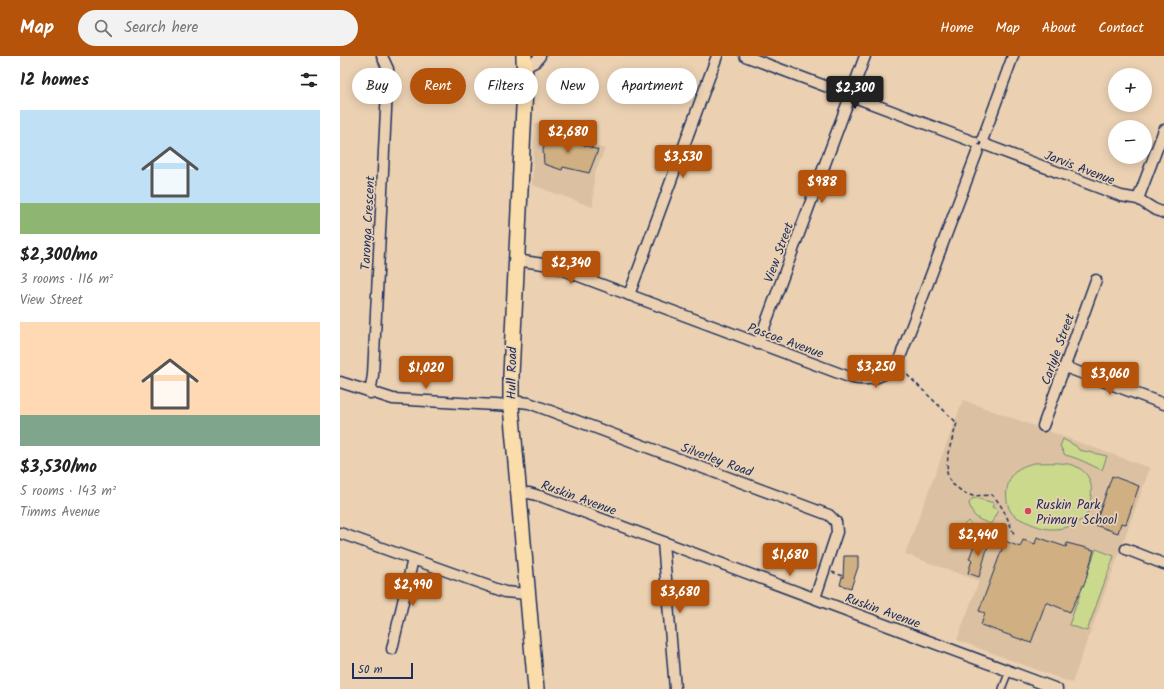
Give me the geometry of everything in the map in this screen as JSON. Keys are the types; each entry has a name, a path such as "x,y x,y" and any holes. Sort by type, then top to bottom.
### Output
{"main road":[{"name":"Hull Road","path":"524,61 525,87 510,375 518,494 536,689"}],"street":[{"name":"Taronga Crescent","path":"370,392 373,375 388,69 382,56"},
{"path":"524,61 535,62 540,56"},
{"path":"629,295 717,56"},
{"name":"Jarvis Avenue","path":"745,56 1121,196 1138,199 1164,213"},
{"name":"View Street","path":"758,344 865,56"},
{"name":"Pascoe Avenue","path":"516,260 552,266 849,377 863,380 880,376 888,372 896,364 902,353 1013,56"},
{"path":"1138,199 1164,130"},
{"name":"Carlyle Street","path":"1043,426 1096,280"},
{"path":"1064,367 1164,404"},
{"name":"Silverley Road","path":"340,382 393,400 511,404 529,403 829,515 836,522 838,532 815,598"},
{"name":"Ruskin Avenue","path":"518,494 529,493 543,497 1057,689"},
{"path":"340,533 505,592 527,594"},
{"path":"663,542 675,689"},
{"path":"1126,549 1164,564"},
{"path":"392,649 413,559"}],"lane":[{"path":"1002,689 1009,671"}],"path":[{"path":"896,364 957,423 948,453 947,473 952,483 964,493 973,496 992,495 1003,509 1014,534"},
{"path":"832,572 843,576"}],"shaded area":[{"path":"535,123 605,149 594,176 593,207 532,185"},
{"name":"Ruskin Park Primary School","path":"963,400 1150,468 1072,683 957,640 979,581 905,554"}],"green space":[{"path":"1063,439 1076,446 1079,450 1107,456 1102,470 1065,455 1060,446"},
{"path":"1034,463 1069,464 1079,468 1087,475 1091,488 1089,510 1079,522 1062,528 1043,528 1021,519 1011,512 1007,500 1010,480 1017,470"},
{"path":"976,498 994,503 992,507 998,510 991,524 979,519 972,512 969,503 972,499"},
{"path":"968,521 977,531 969,540 960,529"},
{"path":"1096,549 1114,556 1087,631 1069,625"}],"building":[{"path":"549,132 598,150 589,173 563,167 562,170 544,164 543,150"},
{"path":"1112,476 1139,486 1126,524 1121,523 1118,533 1095,525"},
{"path":"977,537 989,542 979,577 968,573 972,560 969,559"},
{"path":"1037,537 1066,547 1067,543 1094,550 1085,582 1070,612 1046,602 1031,643 981,625 985,613 979,611 1005,541 1020,547 1023,540 1035,544"},
{"path":"844,556 858,556 858,567 851,588 840,585 842,577 843,578"}],"place":[{"name":"Ruskin Park Primary School","path":"1028,511"}]}
